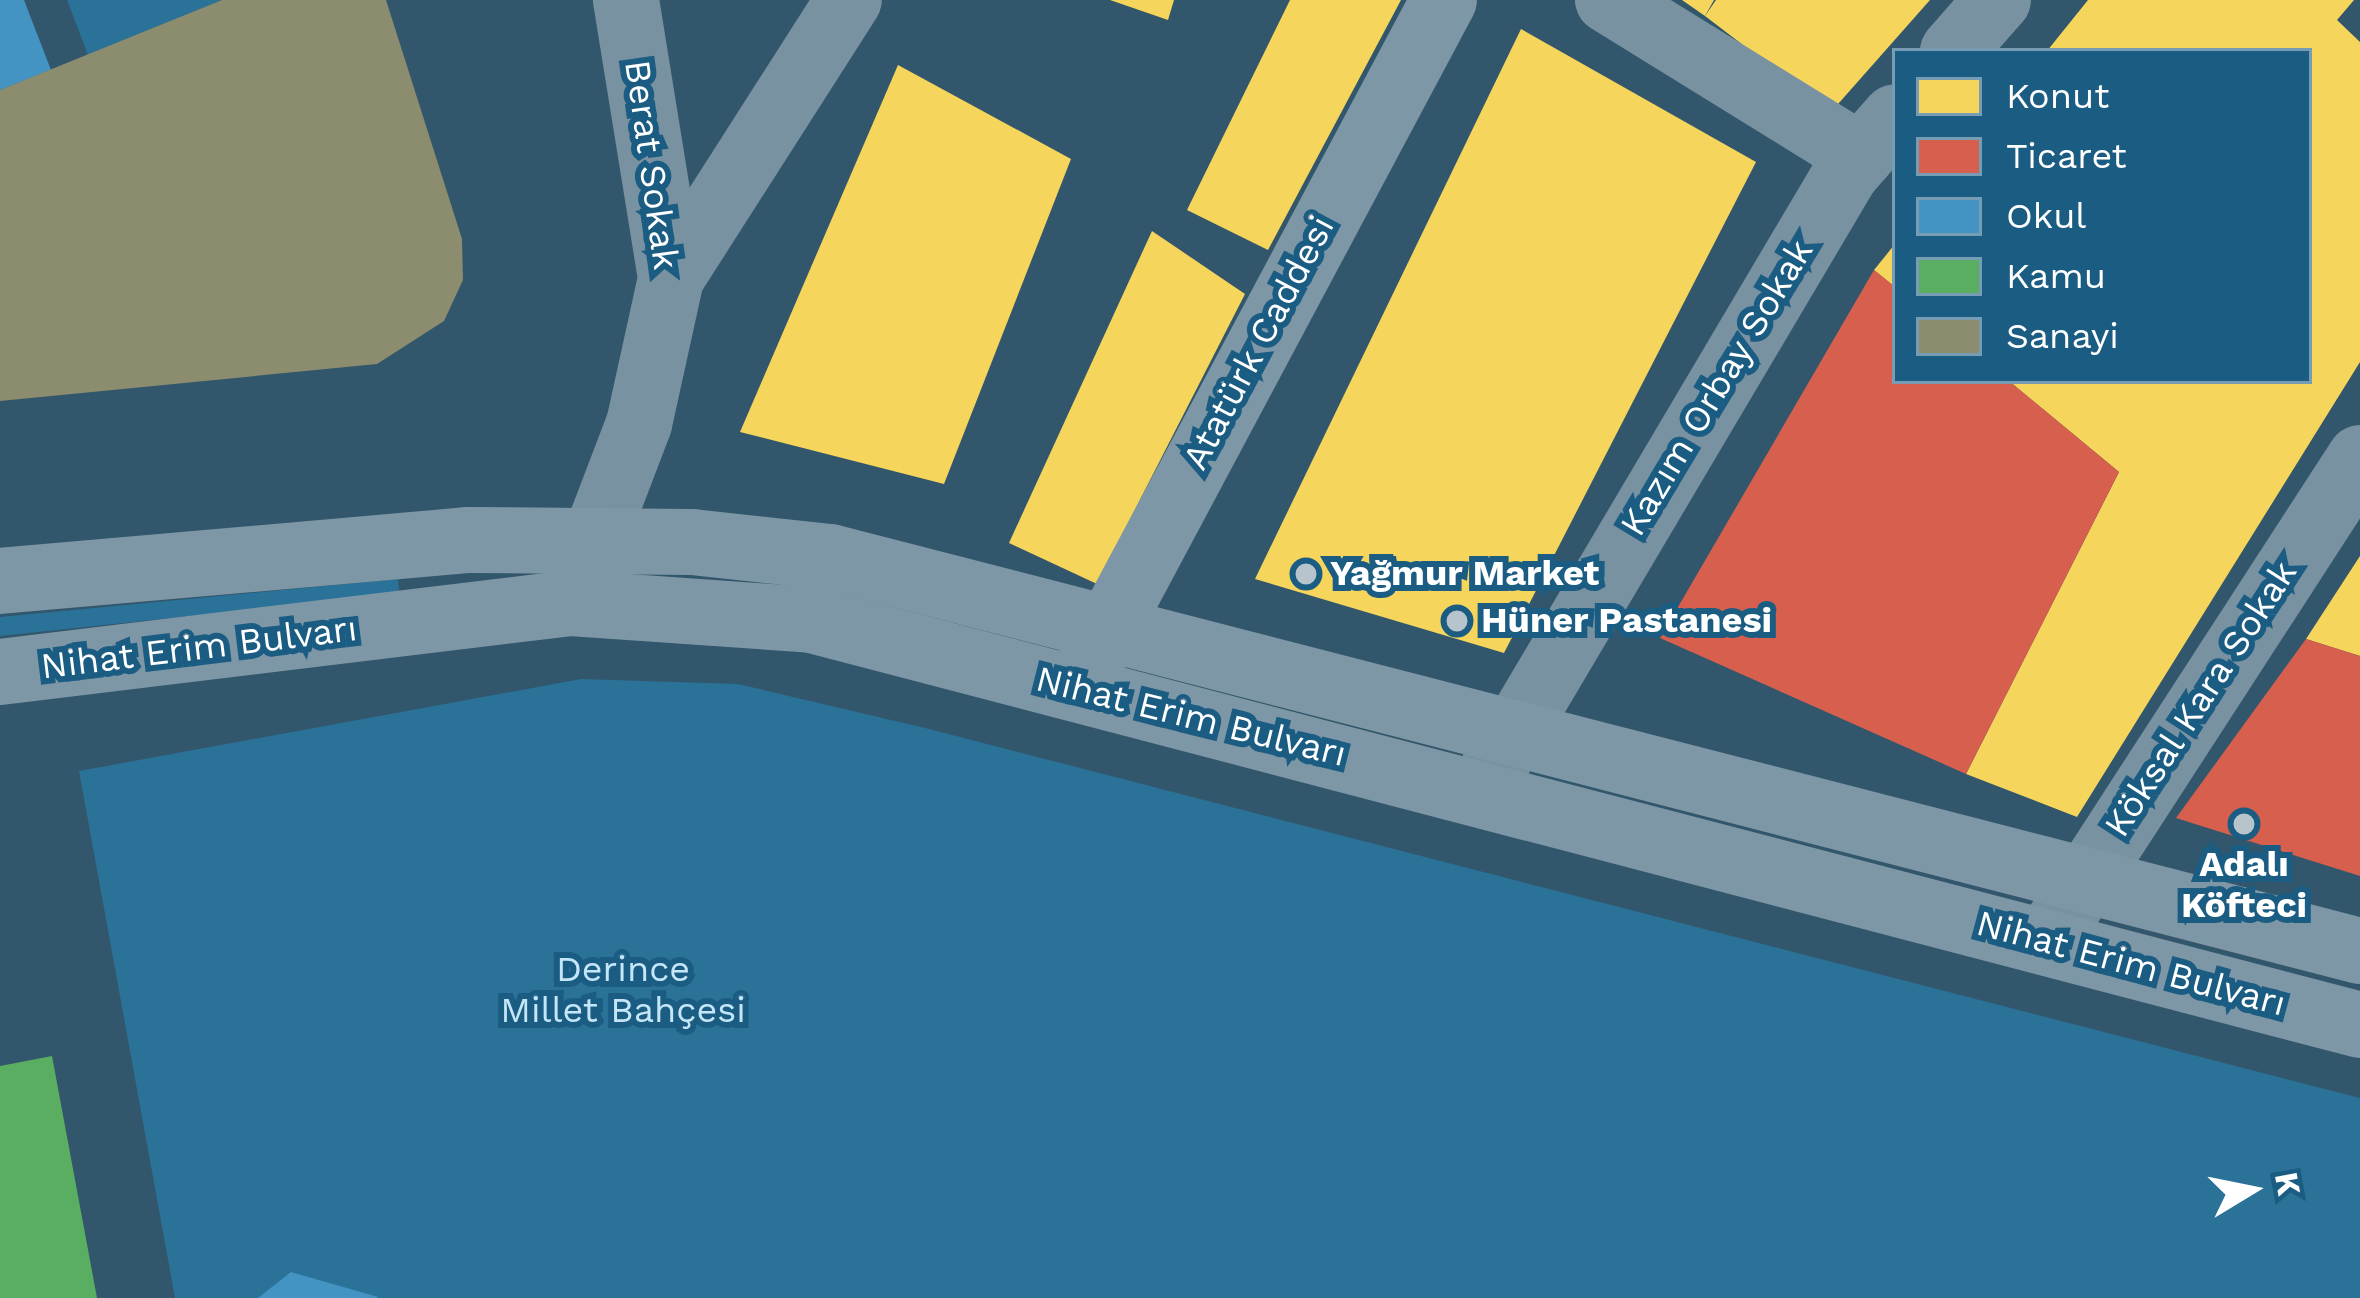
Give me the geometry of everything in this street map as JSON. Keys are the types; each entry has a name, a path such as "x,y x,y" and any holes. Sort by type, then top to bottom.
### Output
{"main road":[{"name":"Atatürk Caddesi","path":"1078,688 1444,0"},
{"name":"Nihat Erim Bulvarı","path":"0,581 469,540 596,540 830,557 2360,951"},
{"name":"Nihat Erim Bulvarı","path":"0,673 571,603 812,620 1480,791 2360,1025"}],"street":[{"name":"Berat Sokak","path":"571,603 640,424 671,278 626,0"},
{"path":"671,278 849,0"},
{"path":"1608,0 1878,136"},
{"path":"1956,48 1998,0"},
{"name":"Kazım Orbay Sokak","path":"1480,791 1510,733 1878,136"},
{"name":"Köksal Kara Sokak","path":"2046,942 2360,458"}],"green space":[{"path":"67,0 222,0 88,55"},
{"path":"398,579 399,594 0,636 0,617"},
{"name":"Derince Millet Bahçesi","path":"581,679 738,684 925,728 2360,1098 2360,1298 175,1298 79,771"}],"building: Konut":[{"path":"1110,0 1174,0 1168,20"},
{"path":"1290,0 1401,0 1268,250 1187,210"},
{"path":"1682,0 1714,0 1705,16"},
{"path":"1716,0 1930,0 1831,112 1705,16"},
{"path":"2088,0 2354,0 2337,20 2360,42 2360,362 2077,817 1966,774 2119,472 2013,384 2312,384 2312,48 2049,48"},
{"path":"1521,29 1756,162 1504,653 1255,579"},
{"path":"898,65 1071,159 944,484 740,432"},
{"path":"1152,231 1245,294 1097,584 1009,543"},
{"path":"1892,248 1892,285 1874,270"},
{"path":"2360,556 2360,656 2306,639"}],"building: Ticaret":[{"path":"1874,270 1892,285 1892,384 2013,384 2119,472 1966,774 1660,638"},
{"path":"2306,639 2360,656 2360,876 2176,818"}],"building: Okul":[{"path":"0,0 24,0 51,70 0,90"},
{"path":"291,1272 378,1297 258,1298"}],"building: Kamu":[{"path":"52,1056 97,1298 0,1298 0,1066"}],"building: Sanayi":[{"path":"222,0 386,0 462,239 463,280 444,321 377,364 0,401 0,90"}],"place":[{"name":"Yağmur Market","path":"1306,574"},
{"name":"Hüner Pastanesi","path":"1457,621"},
{"name":"Adalı Köfteci","path":"2244,824"}]}
